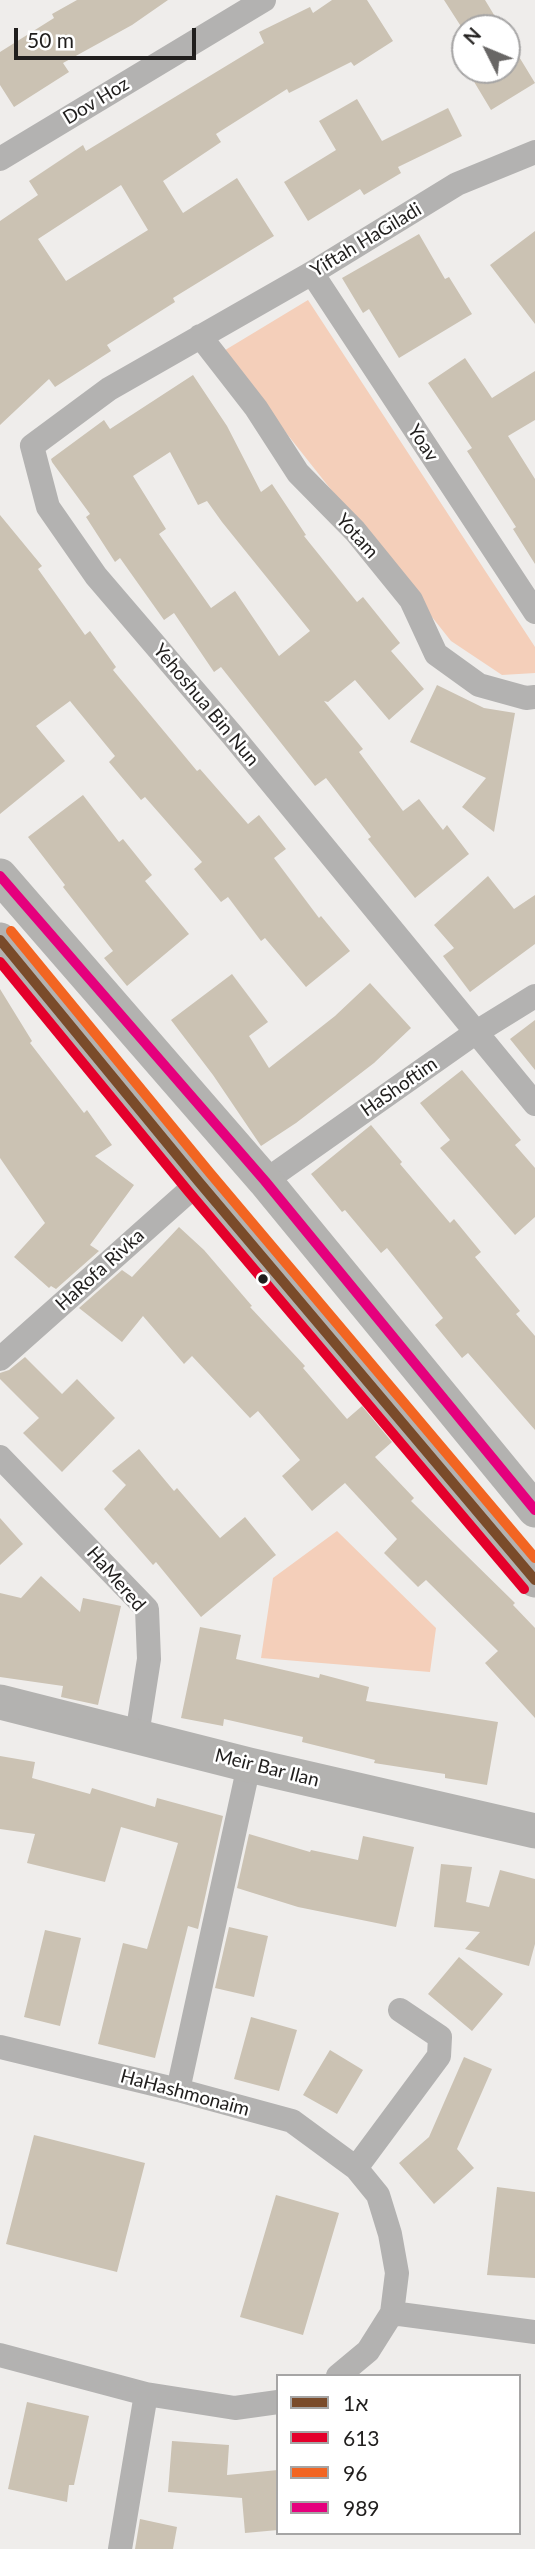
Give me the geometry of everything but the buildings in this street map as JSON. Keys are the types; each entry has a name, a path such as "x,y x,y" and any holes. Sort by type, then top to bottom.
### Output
{"main road":[{"path":"0,876 265,1181 535,1510"},
{"path":"0,940 199,1182 535,1580"},
{"name":"Meir Bar Ilan","path":"0,1702 249,1765 535,1831"}],"street":[{"name":"Dov Hoz","path":"0,159 264,0"},
{"name":"Yiftah HaGiladi","path":"200,336 312,273 457,184 535,152"},
{"name":"Yoav","path":"312,273 535,612"},
{"name":"Yotam","path":"200,336 256,408 298,473 355,531 411,600 436,654 478,685 526,698 535,697"},
{"name":"Yehoshua Bin Nun","path":"200,336 109,389 32,446 48,507 96,576 233,736 535,1104"},
{"name":"HaShoftim","path":"265,1181 475,1033 535,996"},
{"name":"HaRofa Rivka","path":"0,1359 199,1182"},
{"name":"HaMered","path":"0,1457 147,1609 149,1659 137,1735"},
{"path":"178,2090 249,1765"},
{"path":"356,2168 439,2056 440,2037 400,2010"},
{"name":"HaHashmonaim","path":"0,2047 292,2121 356,2168 378,2195 390,2234 397,2273 392,2313 369,2351 340,2374"},
{"path":"392,2313 535,2332"},
{"path":"0,2355 146,2395 235,2408 276,2402"},
{"path":"120,2549 146,2395"}],"shaded area":[{"path":"308,300 535,647 535,673 502,675 451,641 222,352"},
{"path":"337,1531 436,1628 430,1672 261,1658 273,1578"}],"transit line":[{"name":"989","path":"0,876 265,1181 535,1510"},
{"name":"96","path":"11,931 210,1173 535,1558"},
{"name":"1א","path":"0,940 199,1182 535,1580"},
{"name":"613","path":"0,962 188,1191 524,1589"}]}
